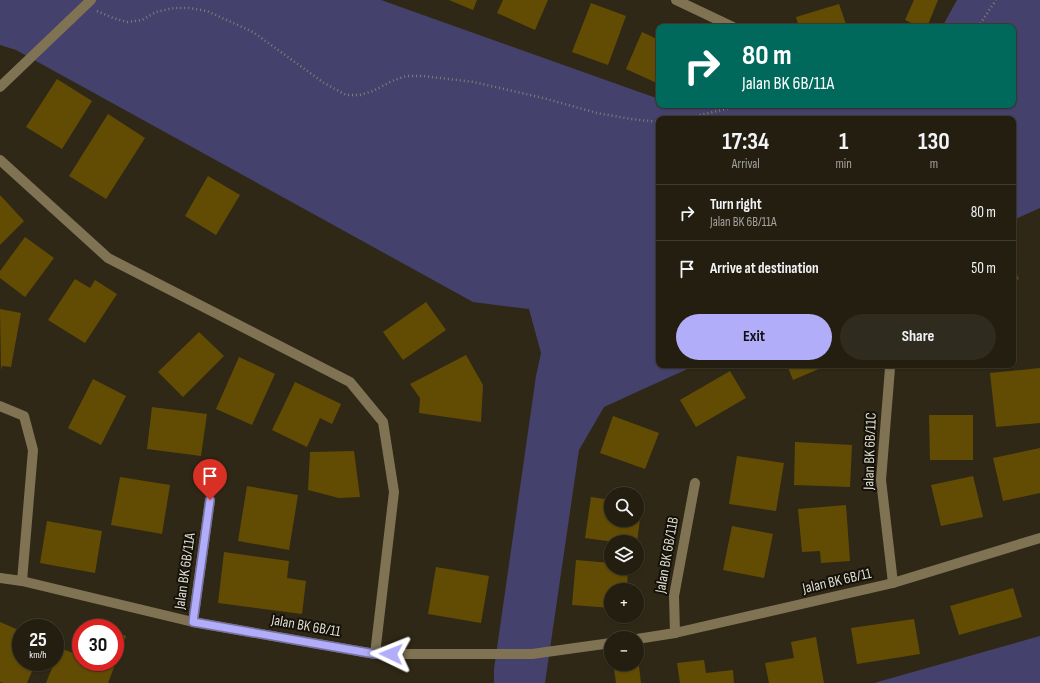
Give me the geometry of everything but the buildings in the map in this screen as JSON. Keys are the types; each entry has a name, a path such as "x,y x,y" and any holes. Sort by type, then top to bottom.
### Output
{"street":[{"path":"676,0 726,24"},
{"path":"0,87 70,20 92,5"},
{"path":"0,160 108,258 350,382 383,422 394,492 375,654"},
{"name":"Jalan BK 6B/11C","path":"890,368 881,480 893,584"},
{"path":"0,406 24,416 33,450 22,581"},
{"name":"Jalan BK 6B/11B","path":"675,633 674,596 695,483"},
{"name":"Jalan BK 6B/11A","path":"193,622 210,500"},
{"name":"Jalan BK 6B/11","path":"644,638 675,633 893,584 1040,538"},
{"name":"Jalan BK 6B/11","path":"0,578 22,581 193,622 375,654 532,654 604,644"}],"path":[{"path":"980,24 996,0"},
{"path":"92,5 113,18 127,22 142,20 156,12 174,8 189,8 208,11 253,32 324,83 346,95 360,96 373,92 392,81 406,76 423,76 474,82 543,98 597,113 656,122"},
{"path":"700,116 731,108"}],"shaded area":[{"path":"0,0 381,0 656,98 656,108 1016,108 1016,24 944,24 957,0 1040,0 1040,208 1016,219 1016,116 656,116 656,368 689,368 604,407 579,450 545,683 494,683 494,669 536,376 541,353 529,309 473,302 16,50 0,45"},
{"path":"1040,636 1040,683 874,683"}],"route":[{"path":"210,500 193,622 375,654 391,654"}]}
